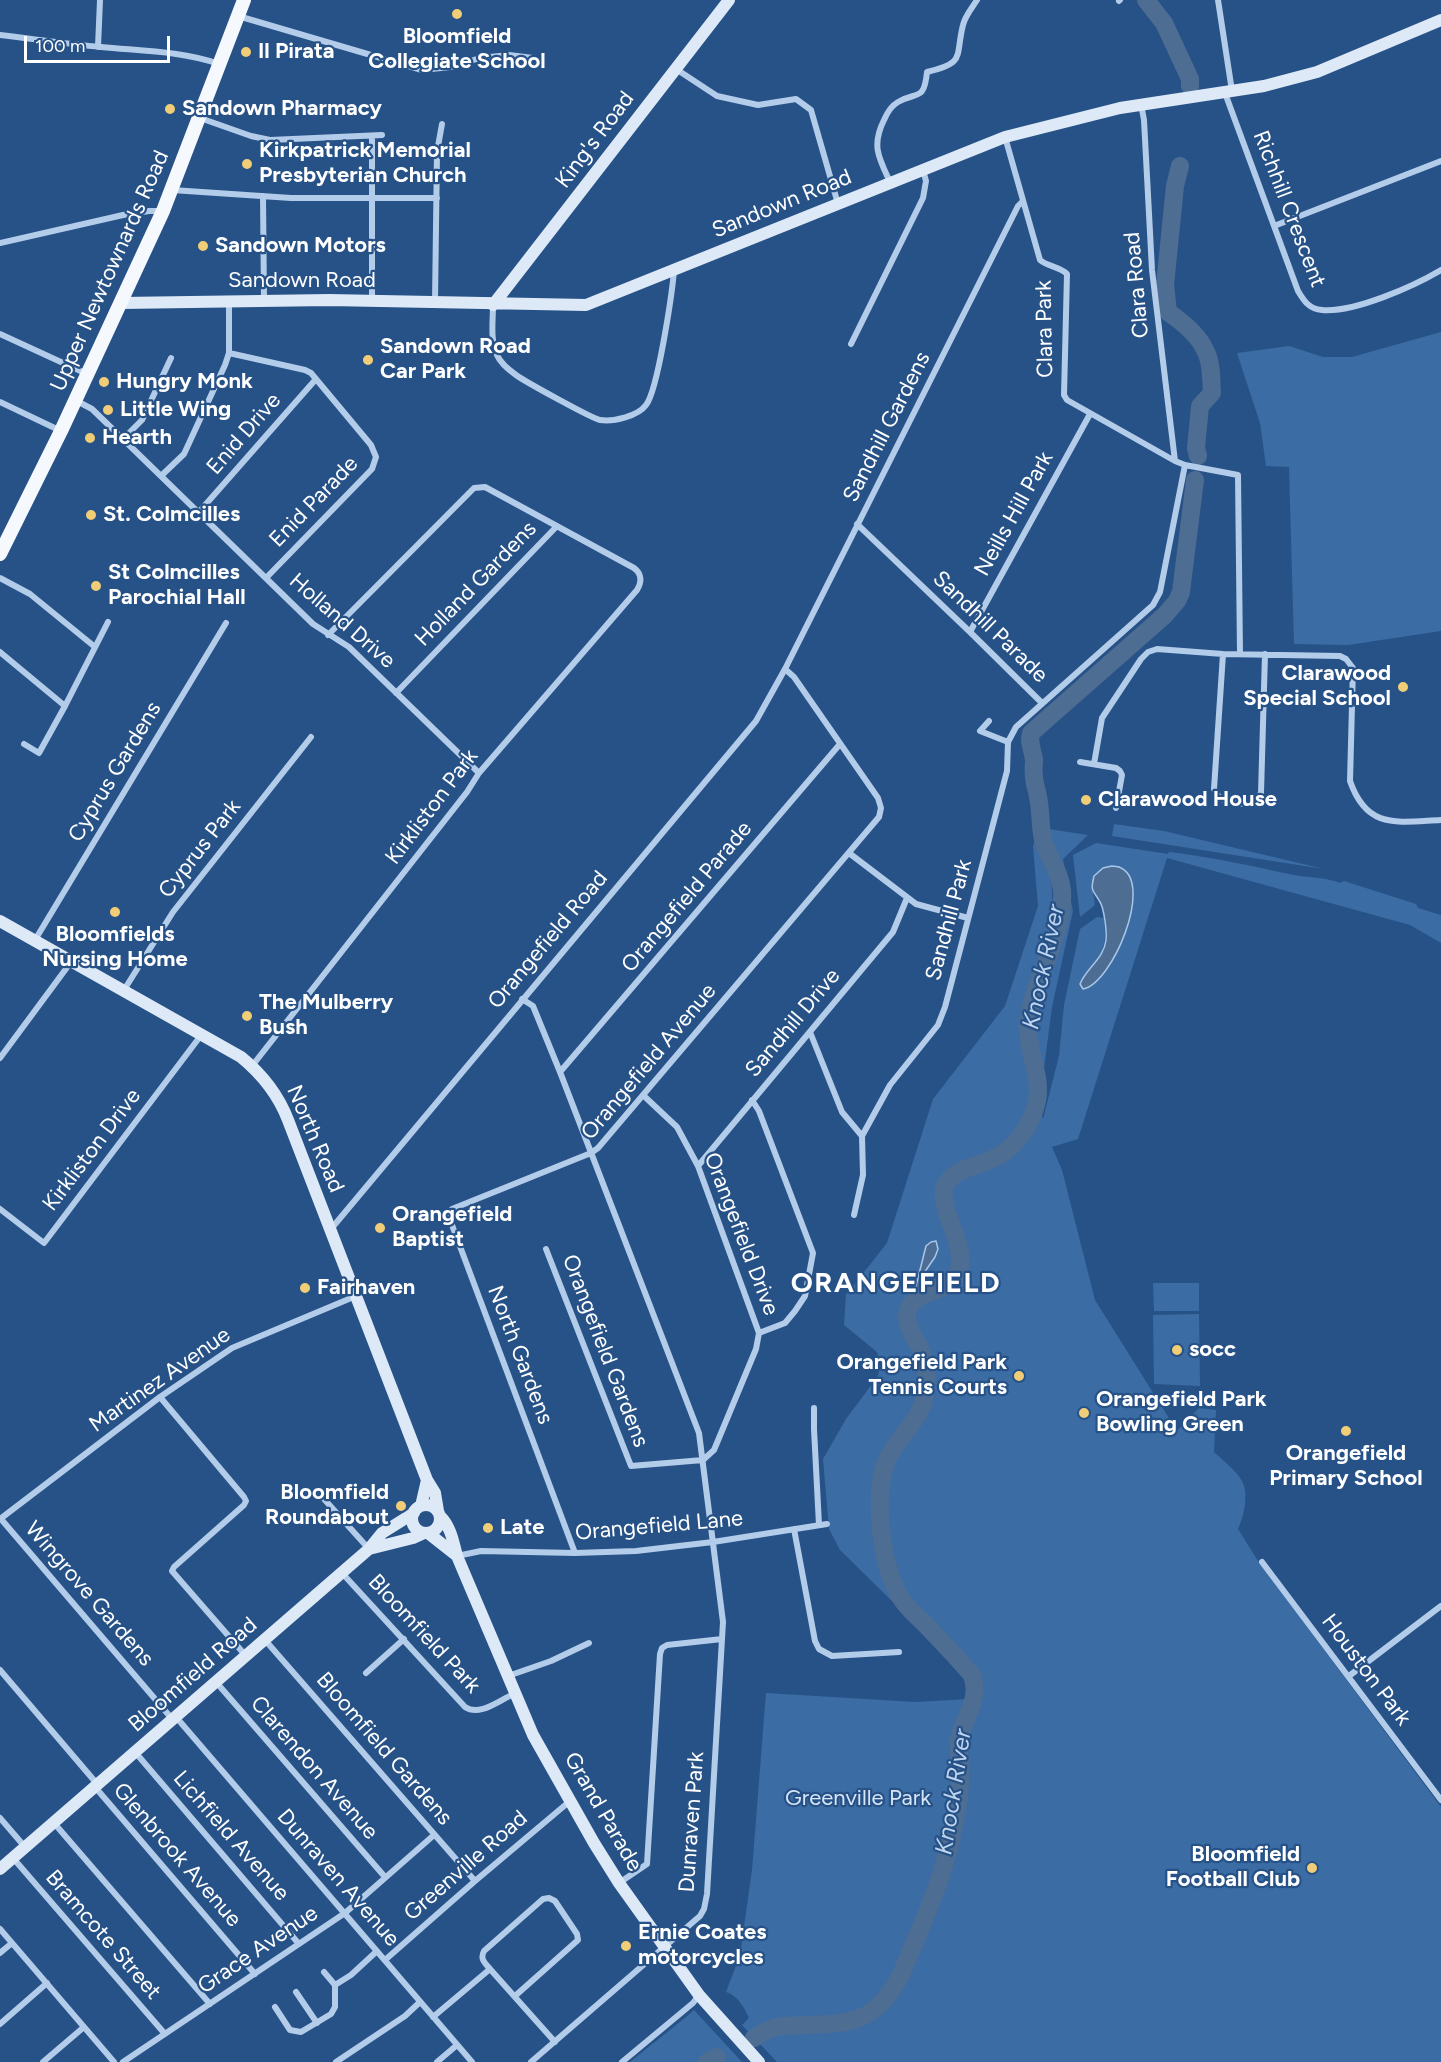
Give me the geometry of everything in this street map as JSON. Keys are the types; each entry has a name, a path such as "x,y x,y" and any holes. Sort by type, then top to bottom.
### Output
{"main road":[{"name":"Upper Newtownards Road","path":"0,554 61,431 163,211 244,0"}],"street":[{"path":"98,47 100,0"},
{"name":"King's Road","path":"493,305 729,0"},
{"path":"890,182 877,154 876,140 881,127 896,103 916,96 922,90 927,72 948,67 958,57 963,25 967,14 977,0"},
{"name":"Richhill Crescent","path":"1218,0 1228,92 1274,226 1298,291 1306,304 1321,310 1348,308 1401,290 1441,270"},
{"path":"238,16 422,70 451,67 480,58 509,55 533,58"},
{"name":"Sandown Road","path":"121,303 329,300 493,305 586,305 1005,137 1141,104 1264,86 1317,72 1441,20"},
{"path":"0,35 171,53 203,58 219,64"},
{"path":"676,69 717,96 758,105 796,99 811,110 838,204"},
{"name":"Clara Road","path":"1141,104 1144,120 1152,270 1175,461"},
{"path":"199,117 251,136 270,140 382,135"},
{"path":"435,302 437,152 442,124"},
{"path":"372,136 372,302"},
{"name":"Clara Park","path":"1005,137 1040,260 1063,270 1066,274 1064,395 1067,400 1175,461 1238,475 1240,654"},
{"path":"1274,226 1441,161"},
{"path":"851,344 923,198 926,181 923,170"},
{"path":"172,190 263,196 437,198"},
{"path":"263,196 264,302"},
{"name":"Sandhill Gardens","path":"785,669 1022,202"},
{"path":"0,243 132,214 154,210 163,211"},
{"path":"493,305 493,343 496,354 516,376 600,420 631,417 647,405 655,381 674,271"},
{"path":"161,476 184,454 229,353 229,302"},
{"path":"0,334 88,374"},
{"name":"Enid Parade","path":"229,353 304,370 316,379 375,450 375,463 372,469 266,578"},
{"path":"123,439 142,420 171,358"},
{"name":"Enid Drive","path":"199,512 316,379"},
{"name":"Holland Drive","path":"75,400 92,408 312,624 350,647 479,773"},
{"path":"0,402 61,431"},
{"name":"Neills Hill Park","path":"970,632 1090,414"},
{"name":"Sandhill Parade","path":"857,524 1042,703 1153,604 1160,592 1185,465"},
{"path":"328,635 474,488 485,487 557,526"},
{"name":"Kirkliston Park","path":"252,1066 455,808 479,773 637,590 641,580 640,574 634,568 557,526"},
{"name":"Holland Gardens","path":"396,693 557,526"},
{"path":"0,578 30,594 95,647"},
{"path":"24,744 39,753 108,622"},
{"name":"Cyprus Gardens","path":"35,940 226,623"},
{"path":"1094,764 1102,718 1140,659 1148,652 1157,649 1223,654 1340,656 1346,659 1353,668 1350,781 1356,797 1365,810 1379,819 1398,822 1441,820"},
{"path":"0,652 65,706"},
{"path":"1223,654 1215,789 1217,796 1224,801 1250,803 1261,793 1265,654"},
{"name":"Orangefield Avenue","path":"713,1542 699,1434 591,1154 644,1096 879,817 881,808 878,798 794,677 785,669"},
{"name":"Orangefield Road","path":"330,1229 736,747 756,721 785,669"},
{"path":"989,721 980,731 1008,742 1016,727 1042,703"},
{"name":"Cyprus Park","path":"124,990 173,912 311,737"},
{"name":"Sandhill Park","path":"862,1136 890,1085 938,1025 945,1006 1006,771 1008,742"},
{"name":"Orangefield Parade","path":"560,1072 840,744"},
{"path":"1080,762 1116,768 1120,771 1122,775 1116,808"},
{"path":"849,853 916,904 968,918"},
{"name":"Sandhill Drive","path":"698,1166 894,932 907,898"},
{"name":"North Road","path":"0,921 241,1057 273,1090 288,1120 428,1480"},
{"path":"0,1058 72,961"},
{"path":"522,999 533,1006 591,1154"},
{"path":"810,1032 842,1112 862,1136 863,1175 854,1215"},
{"name":"Kirkliston Drive","path":"0,1209 45,1243 202,1034"},
{"name":"Orangefield Drive","path":"644,1096 665,1113 677,1127 698,1166 759,1333 756,1349 714,1450 703,1460"},
{"path":"752,1100 759,1111 813,1253 804,1296 795,1311 785,1323 759,1333"},
{"name":"North Gardens","path":"575,1553 449,1217 452,1209 591,1154"},
{"name":"Orangefield Gardens","path":"546,1249 631,1466 703,1460"},
{"name":"Martinez Avenue","path":"0,1519 160,1397 232,1348 356,1296"},
{"path":"160,1397 246,1501 172,1571 246,1657"},
{"path":"814,1408 819,1525"},
{"path":"426,1533 414,1526 417,1510 426,1493 428,1480"},
{"path":"324,1499 369,1549 413,1538 438,1526 439,1514 435,1492 428,1480"},
{"path":"417,1510 430,1506 439,1514"},
{"name":"Bloomfield Road","path":"0,1869 342,1573 369,1549 382,1533 417,1510"},
{"name":"Grand Parade","path":"439,1514 447,1523 457,1556 533,1735 619,1884 699,1995 759,2062"},
{"name":"Wingrove Gardens","path":"0,1519 174,1718"},
{"name":"Orangefield Lane","path":"457,1556 481,1551 575,1553 636,1551 713,1542 827,1524"},
{"path":"794,1529 815,1641 819,1649 832,1656 899,1652"},
{"name":"Grand Parade","path":"426,1533 457,1556"},
{"name":"Dunraven Park","path":"531,2062 700,1916 706,1903 723,1622 713,1542"},
{"name":"Houston Park","path":"1262,1562 1441,1800"},
{"name":"Bloomfield Park","path":"342,1573 472,1711 480,1711 514,1694"},
{"path":"1349,1677 1441,1606"},
{"path":"619,1884 647,1864 662,1648 722,1639"},
{"name":"Bloomfield Gardens","path":"265,1640 475,1881"},
{"path":"366,1672 404,1640"},
{"path":"508,1676 551,1661 589,1643"},
{"name":"Glenbrook Avenue","path":"0,1670 255,1974"},
{"name":"Clarendon Avenue","path":"216,1683 385,1877"},
{"name":"Dunraven Avenue","path":"174,1718 472,2062"},
{"name":"Lichfield Avenue","path":"135,1752 299,1944"},
{"name":"Greenville Road","path":"385,1960 571,1801"},
{"path":"0,1818 26,1847"},
{"path":"54,1823 210,2004"},
{"name":"Grace Avenue","path":"123,2062 345,1913 434,1835"},
{"name":"Bramcote Street","path":"13,1858 165,2034"},
{"path":"514,1996 578,1940 577,1934 555,1900 543,1899 482,1955 483,1960 514,1996 555,2042"},
{"path":"0,1929 114,2062"},
{"path":"0,1953 12,1943"},
{"path":"335,1985 351,1975 377,1951"},
{"path":"433,2017 490,1968"},
{"path":"275,2007 290,2030 294,2032 301,2032 334,2012 335,1985 324,1972"},
{"path":"0,2024 46,1983"},
{"path":"296,1992 317,2023"},
{"path":"622,2062 693,2003 699,1995"},
{"path":"336,2062 405,2016 420,2002"},
{"path":"43,2062 84,2027"},
{"path":"437,2062 457,2045"}],"green space":[{"path":"1441,332 1441,631 1348,645 1294,644 1289,467 1266,466 1260,423 1237,353 1289,346 1323,357 1352,357"},
{"path":"1114,824 1164,831 1324,869 1112,836"},
{"path":"1042,828 1088,835 1063,859 1073,911 1052,1007 1042,1083 1034,1045 1035,1008 1041,983 1060,933 1065,893 1061,874"},
{"name":"Greenville Park","path":"1039,832 1051,867 1053,917 1023,1027 1025,1061 1043,1119 1059,1056 1064,1005 1080,929 1097,917 1104,918 1105,937 1102,952 1096,964 1106,971 1121,868 1112,866 1103,868 1092,886 1095,905 1080,917 1073,855 1096,843 1168,854 1169,852 1200,856 1340,883 1344,881 1416,904 1418,908 1441,915 1441,943 1410,925 1167,858 1078,1139 1052,1147 1062,1170 1095,1300 1177,1431 1199,1408 1216,1410 1214,1452 1236,1473 1244,1487 1245,1505 1238,1529 1258,1561 1441,1807 1441,2062 777,2062 742,2025 749,2018 737,1999 726,1992 740,1955 752,1870 766,1693 915,1702 969,1699 972,1688 965,1673 840,1550 829,1529 823,1459 846,1419 878,1376 880,1365 877,1352 844,1325 846,1295 887,1243 933,1099 1005,1006 1038,906 1033,846"},
{"path":"1153,1283 1199,1283 1199,1311 1154,1311"},
{"name":"socc","path":"1199,1314 1200,1386 1154,1384 1153,1315"},
{"path":"694,2010 742,2062 630,2062 686,2017"}],"shaded area":[{"path":"1120,867 1130,878 1133,893 1131,912 1125,933 1106,970 1094,983 1083,989 1080,984 1102,953 1106,940 1103,909 1092,888 1094,876 1103,868"},
{"path":"936,1241 938,1249 935,1257 924,1273 919,1291 914,1294 926,1246"}],"waterway":[{"name":"Knock River","path":"1146,0 1164,23 1190,79 1190,86"},
{"name":"Knock River","path":"1180,166 1175,186 1165,285 1168,312 1199,339 1210,365 1212,393 1200,406 1196,448 1198,456"},
{"name":"Knock River","path":"754,2038 778,2027 848,2022 860,2018 881,2004 900,1977 931,1903 950,1845 960,1789 959,1740 973,1700 974,1684 972,1675 910,1610 899,1595 887,1565 881,1527 880,1489 883,1472 888,1458 922,1407 925,1396 925,1367 921,1351 908,1324 908,1312 915,1300 949,1284 958,1273 960,1251 945,1203 946,1184 959,1172 997,1157 1013,1145 1031,1120 1037,1101 1038,1082 1028,1026 1035,992 1059,925 1062,890 1059,877 1043,840 1034,779 1031,733 1165,615 1177,601 1181,592 1195,480"},
{"name":"Knock River","path":"707,2062 717,2057"}],"place":[{"name":"Bloomfield Collegiate School","path":"457,14"},
{"name":"Il Pirata","path":"246,52"},
{"name":"Sandown Pharmacy","path":"170,109"},
{"name":"Kirkpatrick Memorial Presbyterian Church","path":"247,164"},
{"name":"Sandown Motors","path":"203,246"},
{"name":"Sandown Road Car Park","path":"368,360"},
{"name":"Hungry Monk","path":"104,382"},
{"name":"Little Wing","path":"108,410"},
{"name":"Hearth","path":"90,438"},
{"name":"St. Colmcilles","path":"91,515"},
{"name":"St Colmcilles Parochial Hall","path":"96,586"},
{"name":"Clarawood Special School","path":"1403,687"},
{"name":"Clarawood House","path":"1086,800"},
{"name":"Bloomfields Nursing Home","path":"115,912"},
{"name":"The Mulberry Bush","path":"247,1016"},
{"name":"Orangefield Baptist","path":"380,1228"},
{"name":"Fairhaven","path":"305,1288"},
{"name":"socc","path":"1177,1350"},
{"name":"Orangefield Park Tennis Courts","path":"1019,1376"},
{"name":"Orangefield Park Bowling Green","path":"1084,1413"},
{"name":"Orangefield Primary School","path":"1346,1431"},
{"name":"Bloomfield Roundabout","path":"401,1506"},
{"name":"Late","path":"488,1528"},
{"name":"Bloomfield Football Club","path":"1312,1868"},
{"name":"Ernie Coates motorcycles","path":"626,1946"}],"district":[{"name":"ORANGEFIELD","path":"896,1284"}]}
